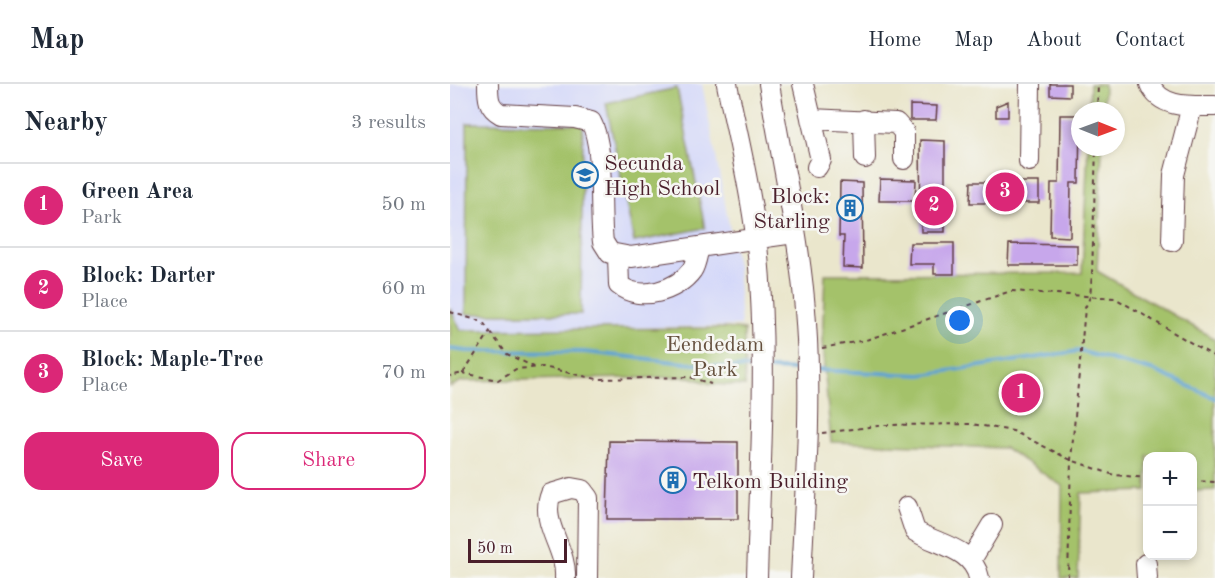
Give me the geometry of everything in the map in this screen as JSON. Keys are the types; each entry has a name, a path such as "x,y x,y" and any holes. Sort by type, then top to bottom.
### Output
{"street":[{"path":"488,84 489,102 492,109 501,114 575,118 591,122 595,130 598,152 603,242 610,253 618,256 794,233"},
{"path":"727,84 756,238 763,353 757,578"},
{"path":"769,84 803,284 808,355 801,578"},
{"path":"803,84 821,160 817,167"},
{"path":"1029,161 1030,84"},
{"path":"1150,84 1157,96 1165,101 1192,106 1215,106"},
{"path":"1172,241 1174,175 1192,106"},
{"path":"811,119 890,122 902,127 905,135 904,159"},
{"path":"864,120 865,158"},
{"path":"618,256 619,285 633,292 663,291 679,283 693,269 699,247"},
{"path":"565,578 561,551 546,515 550,494 558,489 570,488 582,490 588,498 586,578"},
{"path":"907,507 915,531 967,556 975,569"},
{"path":"975,569 992,525"}],"path":[{"path":"1097,102 1098,84"},
{"path":"1068,578 1071,460 1085,308 1090,297 1096,156"},
{"path":"808,355 866,340 1011,291 1115,298 1215,357"},
{"path":"450,312 483,322 507,354 536,368"},
{"path":"462,373 490,332"},
{"path":"450,376 462,373 498,380 516,369 536,368 597,379 690,377 711,384"},
{"path":"807,435 885,425 972,424 1013,431 1071,460 1114,476 1143,478"},
{"path":"1197,481 1215,482"}],"shaded area":[{"name":"Secunda High School","path":"450,84 702,84 737,266 741,326 461,330 450,308"}],"green space":[{"path":"1090,84 1104,84 1103,102 1089,102"},
{"path":"677,88 705,228 634,242 606,103"},
{"path":"467,123 583,124 581,314 466,314"},
{"path":"1088,156 1102,156 1097,271 1215,339 1215,490 1197,491 1197,452 1143,452 1143,491 1081,493 1078,578 1061,578 1062,486 1005,448 831,442 822,343 825,274 1082,273"},
{"name":"Eendedam Park","path":"450,308 461,330 725,328 744,330 745,386 711,384 690,377 462,381 450,387"}],"building":[{"path":"1050,84 1070,84 1070,96 1050,95"},
{"path":"1008,101 1008,117 996,117 996,106"},
{"path":"910,105 937,106 936,120 910,120"},
{"path":"1060,115 1071,115 1071,156 1079,156 1079,183 1071,183 1070,237 1050,236 1051,183 1059,183"},
{"path":"920,140 945,141 945,232 921,232"},
{"path":"880,179 916,180 915,201 879,201"},
{"name":"Block: Starling","path":"840,182 862,183 863,268 843,267 844,236 839,236"},
{"path":"971,182 1039,182 1039,203 970,203"},
{"path":"910,243 954,243 954,274 934,274 934,264 909,264"},
{"path":"1009,244 1077,245 1077,265 1008,265"},
{"name":"Telkom Building","path":"609,441 738,442 738,519 607,519"}],"waterway":[{"path":"450,349 584,352 722,367 756,368"},
{"path":"815,370 921,375 1079,351 1155,371 1215,398"},
{"path":"770,369 801,370"}],"place":[{"name":"Secunda High School","path":"585,175"},
{"name":"Block: Maple-Tree","path":"1005,192"},
{"name":"Block: Darter","path":"934,206"},
{"name":"Block: Starling","path":"850,208"},
{"name":"Green Area","path":"1021,393"},
{"name":"Telkom Building","path":"673,480"}]}
